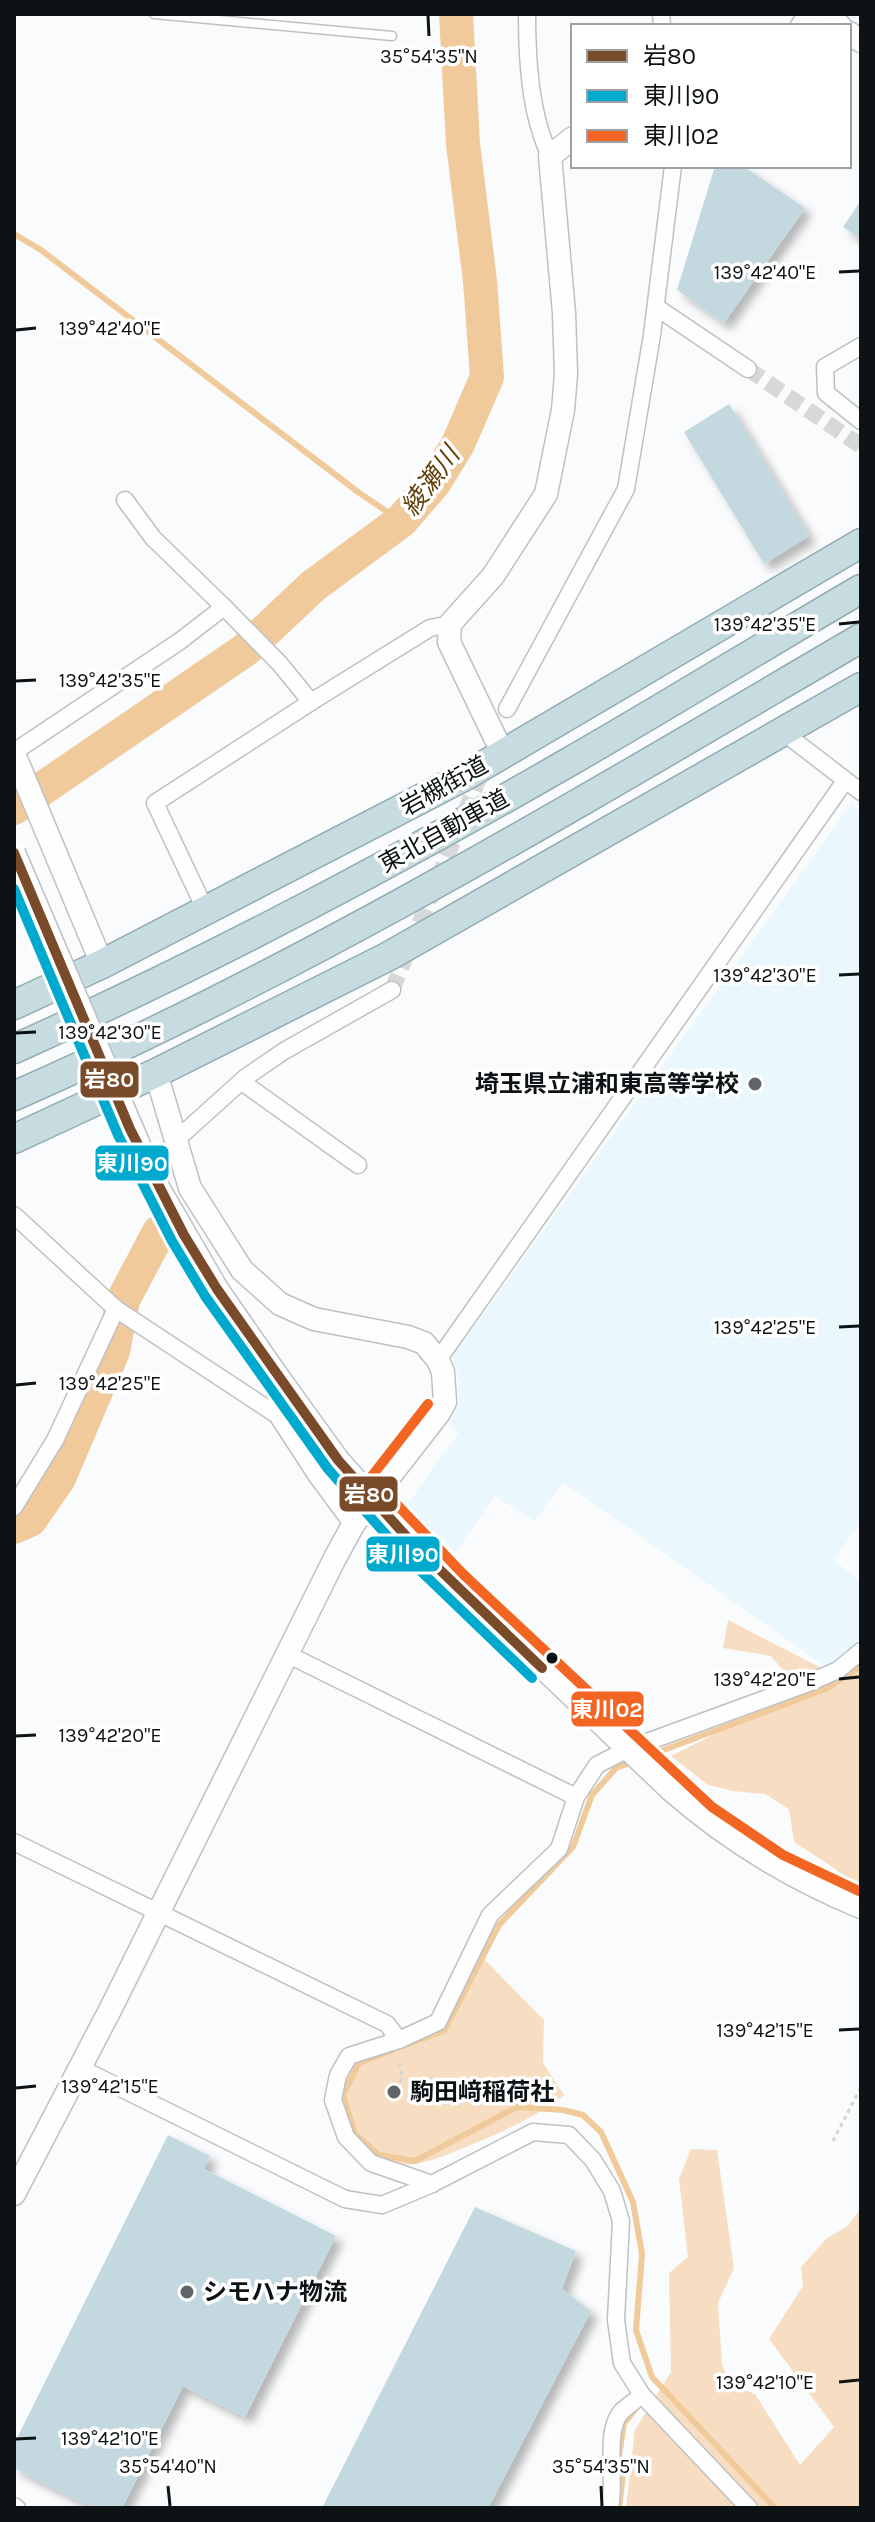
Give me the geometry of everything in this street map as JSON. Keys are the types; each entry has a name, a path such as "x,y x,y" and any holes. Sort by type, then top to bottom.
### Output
{"highway":[{"name":"岩槻街道","path":"14,1005 206,911 503,754 861,543"},
{"name":"東北自動車道","path":"14,1049 271,924 428,842 861,589"},
{"name":"東北自動車道","path":"14,1096 183,1018 301,958 493,853 861,638"},
{"path":"14,1139 156,1073 389,956 861,687"}],"street":[{"path":"206,911 155,803 430,628 450,624 493,576 546,494 563,410 566,374 564,313 550,156 542,139 527,54 527,14"},
{"path":"550,156 571,140"},
{"path":"507,709 626,489 656,307 673,168"},
{"path":"656,307 748,369"},
{"path":"861,346 825,367 826,393 861,421"},
{"path":"125,500 153,538 280,664 311,702"},
{"path":"102,964 14,753 180,641 224,607"},
{"path":"450,624 449,642 503,754"},
{"path":"783,732 861,792"},
{"path":"438,1360 845,781"},
{"path":"14,853 155,1182 217,1289 338,1460 453,1584 703,1818 776,1867 861,1907"},
{"path":"176,1140 242,1082 284,1051 392,990"},
{"path":"14,2194 353,1525 445,1402 446,1385 438,1360 424,1343 408,1337 314,1319 280,1304 242,1270 190,1188 156,1073"},
{"path":"242,1082 358,1165"},
{"path":"14,1215 116,1309 277,1415 353,1525"},
{"path":"14,1507 55,1440 116,1309"},
{"path":"432,2184 371,2163 346,2137 333,2100 338,2075 349,2056 399,2048 438,2022 490,1915 559,1849 576,1797 597,1765 628,1749 811,1682 838,1670 861,1651"},
{"path":"287,1654 576,1797"},
{"path":"14,1842 387,2024 399,2048"},
{"path":"80,2068 345,2199 382,2205 432,2184 533,2132 569,2135 593,2160 612,2191 621,2221 616,2320 622,2363 642,2395 749,2508"},
{"path":"610,2508 613,2495 612,2442 619,2414 642,2395"}],"lane":[{"path":"154,14 392,36"}],"path":[{"path":"398,2090 402,2077 399,2048"},
{"path":"833,2141 861,2087"}],"shaded area":[{"name":"埼玉県立浦和東高等学校","path":"851,804 861,812 861,1521 834,1560 861,1582 861,1638 829,1669 563,1482 535,1521 495,1496 456,1552 406,1506 459,1432 449,1426 460,1400 453,1356"},
{"path":"728,1620 825,1670 861,1653 861,1891 834,1868 794,1842 789,1809 765,1794 708,1785 671,1756 800,1691 771,1656 723,1648"},
{"path":"478,1953 544,2020 543,2063 564,2095 520,2122 441,2157 409,2164 393,2164 379,2159 366,2150 354,2134 342,2108 341,2093 350,2065 441,2027"},
{"path":"691,2149 717,2150 734,2268 718,2303 722,2364 729,2384 755,2394 800,2465 834,2427 769,2339 803,2286 801,2267 827,2238 848,2226 861,2208 861,2508 626,2508 635,2430 671,2372 669,2273 688,2257 679,2179"}],"building":[{"path":"714,168 746,168 805,208 724,323 677,290"},
{"path":"861,200 861,239 843,227"},
{"path":"729,404 809,536 764,564 684,432"},
{"path":"168,2135 210,2156 204,2169 336,2236 245,2417 183,2386 122,2508 95,2508 14,2468 14,2444"},
{"path":"475,2207 576,2251 562,2289 591,2311 488,2508 322,2508"}],"waterway":[{"name":"綾瀬川","path":"14,808 245,650 313,586 401,521 434,483 458,444 487,377 480,281 463,144 456,14"},
{"path":"14,234 41,250 358,492 401,521"},
{"path":"14,1527 30,1520 59,1478 113,1351 123,1300 159,1232"},
{"path":"645,1757 826,1689 861,1666"},
{"path":"405,2045 444,2031 499,1925 573,1847 592,1795 616,1768 635,1761"},
{"path":"391,2051 359,2063 343,2095 355,2134 379,2155 415,2161 517,2107 563,2110 583,2115 601,2132 633,2202 642,2254 636,2330 652,2377 775,2508"},
{"path":"619,2508 623,2475 619,2455 624,2423 637,2407"}],"tunnel":[{"path":"748,369 861,446"},
{"path":"392,990 484,766"}],"transit line":[{"name":"岩80","path":"14,853 130,1129 184,1235 217,1289 338,1460 414,1545 542,1668"},
{"name":"東川90","path":"14,889 118,1135 172,1241 205,1296 328,1469 404,1555 532,1678"},
{"name":"東川02","path":"361,1490 428,1404"},
{"name":"東川02","path":"382,1489 463,1574 712,1807 783,1855 861,1892"}],"place":[{"name":"埼玉県立浦和東高等学校","path":"755,1084"},
{"name":"駒田﨑稲荷社","path":"394,2092"},
{"name":"シモハナ物流","path":"187,2292"}]}
